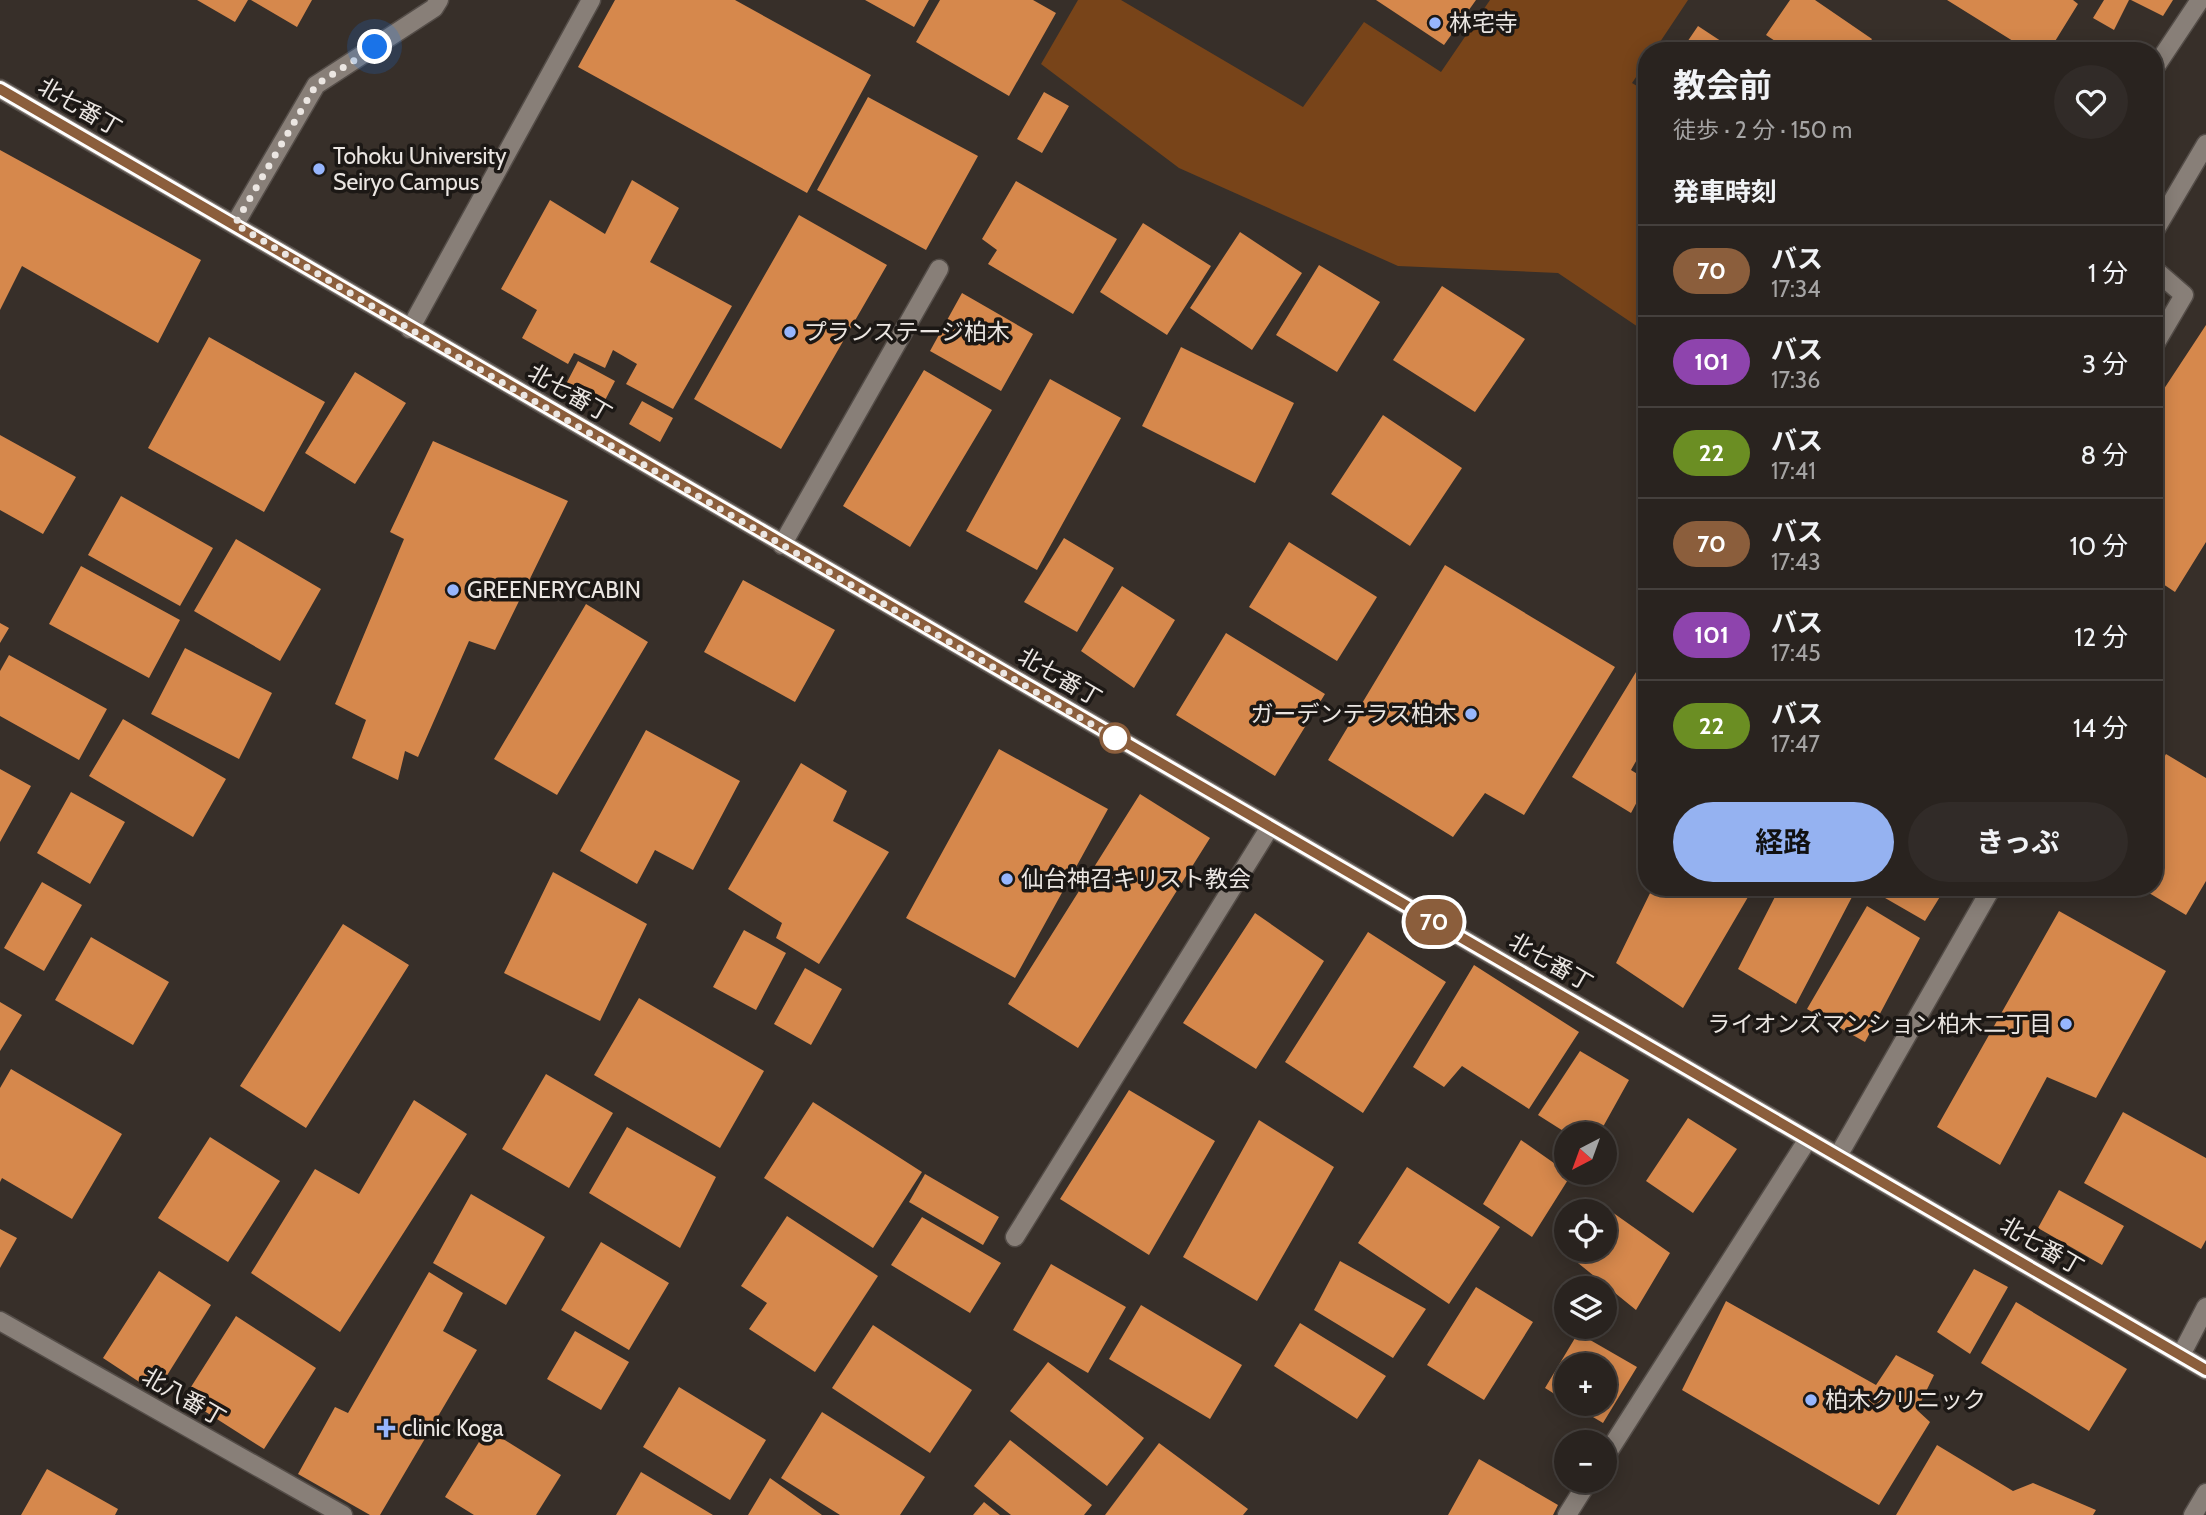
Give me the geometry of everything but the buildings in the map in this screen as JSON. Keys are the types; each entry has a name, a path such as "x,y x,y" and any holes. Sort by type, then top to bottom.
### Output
{"street":[{"path":"235,224 316,85 434,8 439,0"},
{"path":"410,329 591,0"},
{"path":"2163,56 2200,0"},
{"name":"北七番丁","path":"0,89 2206,1370"},
{"path":"2163,217 2206,144"},
{"path":"782,545 939,269"},
{"path":"2163,277 2184,295 2163,331"},
{"path":"1015,1237 1270,827"},
{"path":"1838,1156 1987,896"},
{"path":"1617,1438 1808,1139"},
{"path":"2181,1355 2206,1307"},
{"name":"北八番丁","path":"0,1321 343,1515"},
{"path":"1567,1515 1581,1493"},
{"path":"2193,1515 2206,1493"}],"shaded area":[{"path":"1078,0 1121,0 1303,107 1364,22 1441,72 1490,0 1688,0 1660,42 1638,42 1638,74 1632,83 1638,87 1638,327 1558,273 1398,266 1179,168 1041,64"}],"bus line":[{"name":"70","path":"0,89 2206,1370"}],"place":[{"name":"林宅寺","path":"1435,23"},
{"name":"Tohoku University Seiryo Campus","path":"319,169"},
{"name":"プランステージ柏木","path":"790,332"},
{"name":"GREENERYCABIN","path":"453,590"},
{"name":"ガーデンテラス柏木","path":"1471,714"},
{"name":"仙台神召キリスト教会","path":"1007,879"},
{"name":"ライオンズマンション柏木二丁目","path":"2066,1024"},
{"name":"柏木クリニック","path":"1811,1400"},
{"name":"clinic Koga","path":"386,1428"}],"route":[{"path":"375,47 316,85 235,224 410,329 1124,743 1115,738"}]}
